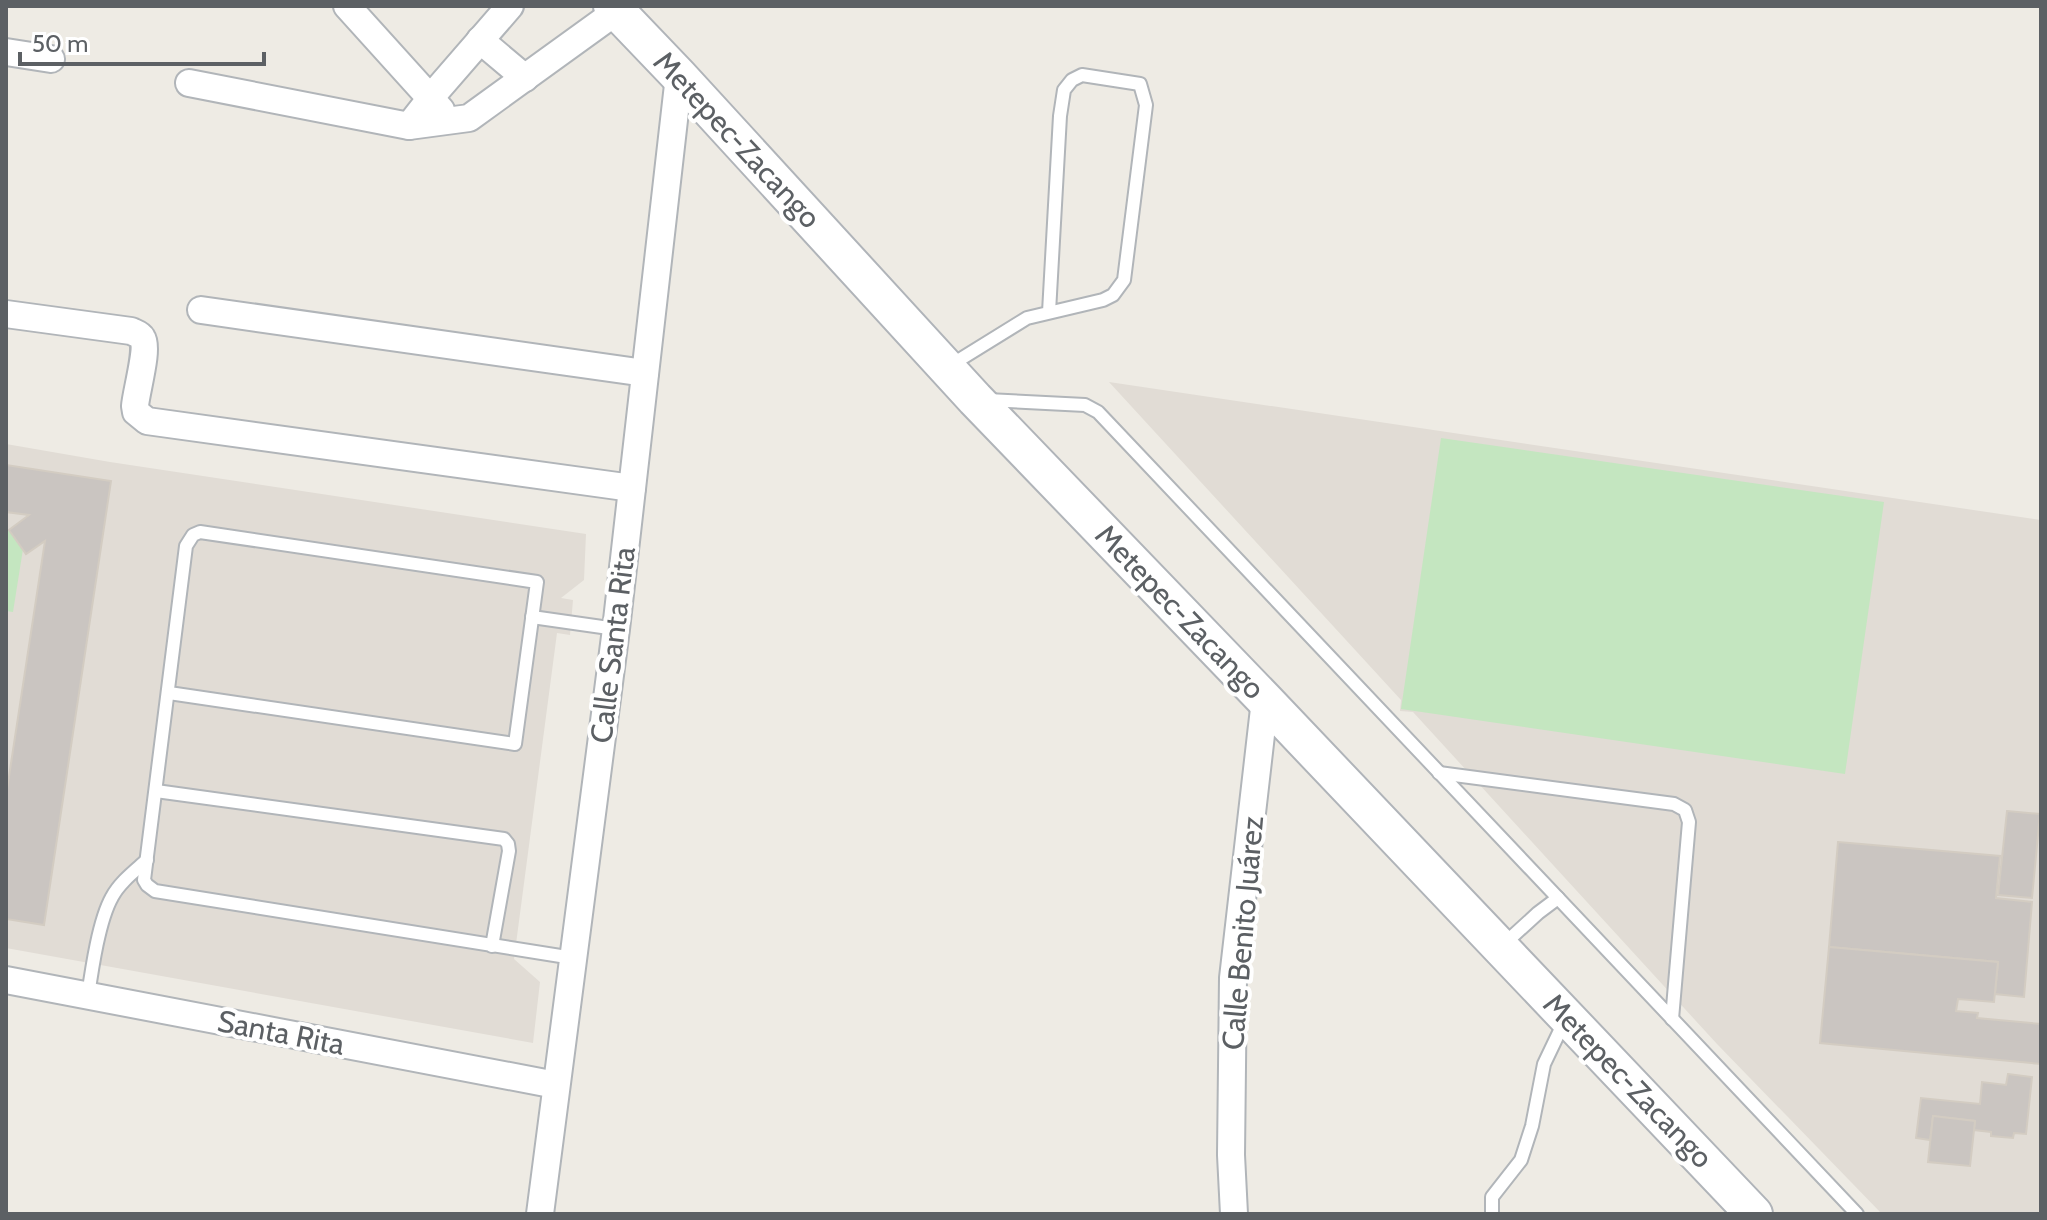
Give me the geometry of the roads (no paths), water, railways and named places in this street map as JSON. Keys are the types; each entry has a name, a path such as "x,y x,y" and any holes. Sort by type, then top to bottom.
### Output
{"main road":[{"name":"Metepec-Zacango","path":"614,8 975,399 1754,1214"}],"street":[{"path":"347,6 450,121"},
{"path":"409,126 510,6"},
{"path":"189,83 409,126 469,118 614,8"},
{"path":"480,40 525,78"},
{"path":"6,52 51,59"},
{"name":"Calle Santa Rita","path":"540,1214 616,629 679,76"},
{"path":"201,310 645,373"},
{"path":"6,314 138,334 142,338 144,351 135,406 136,412 147,421 632,488"},
{"name":"Calle Benito Juárez","path":"1234,1214 1231,1155 1233,978 1265,700"},
{"name":"Santa Rita","path":"6,980 556,1085"}],"lane":[{"path":"946,368 1027,318 1103,300 1113,295 1124,280 1146,105 1140,84 1082,75 1072,80 1064,90 1049,312"},
{"path":"975,399 1085,405 1098,412 1857,1214"},
{"path":"169,693 515,744 537,582 200,532 193,535 186,546 144,880 155,891 573,958"},
{"path":"532,617 616,629"},
{"path":"1439,773 1674,804 1685,810 1689,822 1672,1019"},
{"path":"156,791 504,839 509,851 492,946"},
{"path":"88,996 93,961 108,906 125,881 147,860"},
{"path":"1501,948 1558,898"},
{"path":"1492,1214 1492,1197 1521,1160 1532,1126 1544,1064 1567,1017"}]}
